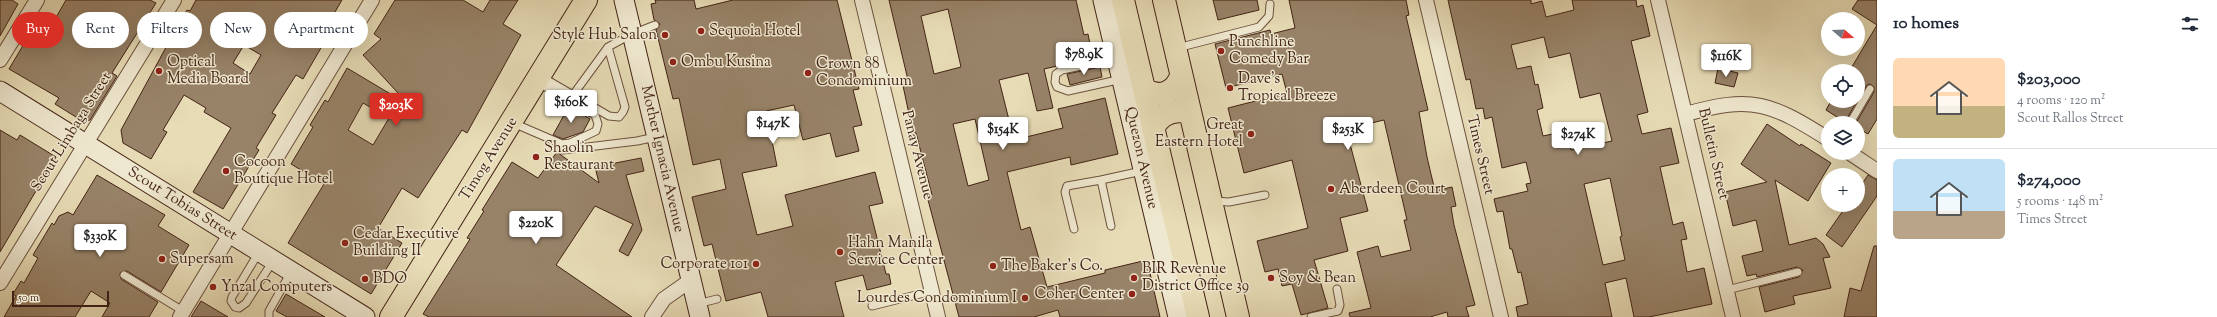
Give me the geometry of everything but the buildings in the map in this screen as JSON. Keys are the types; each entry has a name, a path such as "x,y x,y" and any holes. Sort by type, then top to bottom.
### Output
{"main road":[{"name":"Timog Avenue","path":"391,317 586,0"},
{"name":"Quezon Avenue","path":"1123,0 1198,317"},
{"path":"1167,1 1174,48 1238,317"},
{"path":"1144,89 1156,94 1163,94 1175,88 1181,76"},
{"path":"1153,128 1160,117 1171,111 1190,113"}],"street":[{"path":"0,60 37,0"},
{"name":"Scout Limbaga Street","path":"0,283 84,143 174,0"},
{"path":"181,314 372,0"},
{"name":"Mother Ignacia Avenue","path":"624,0 698,310"},
{"name":"Panay Avenue","path":"862,0 938,317"},
{"name":"Quezon Avenue","path":"1103,0 1178,317"},
{"name":"Times Street","path":"1426,0 1501,317"},
{"name":"Bulletin Street","path":"1658,0 1733,317"},
{"name":"Scout Tobias Street","path":"0,91 365,317"},
{"path":"1686,114 1712,106 1737,103 1758,105 1779,110 1821,135"},
{"path":"1860,160 1877,171"},
{"path":"652,317 664,299 691,280"}],"lane":[{"path":"1174,48 1259,27 1269,16 1270,4"},
{"path":"573,95 608,47 632,34 656,26"},
{"path":"538,79 573,95 609,116 619,117 624,112 625,107 608,47"},
{"path":"1117,58 1062,70 1056,74 1055,82 1057,87 1068,91 1122,79"},
{"path":"511,122 562,144 570,143 596,131 598,124 594,115 538,79"},
{"path":"1854,116 1870,89"},
{"path":"563,150 656,137"},
{"path":"1074,228 1065,192 1067,186 1144,171"},
{"path":"1101,180 1111,226"},
{"path":"1211,201 1229,202 1265,194"},
{"path":"266,256 246,303 239,308 235,307 231,301 232,296 266,256"},
{"path":"269,317 269,311 291,271"},
{"path":"1727,290 1798,272"},
{"path":"124,275 181,314"},
{"path":"1311,317 1338,311 1340,305 1338,289"},
{"path":"872,306 932,291"},
{"path":"698,310 717,299"}],"place":[{"name":"Sequoia Hotel","path":"701,31"},
{"name":"Style Hub Salon","path":"665,35"},
{"name":"Punchline Comedy Bar","path":"1221,51"},
{"name":"Ombu Kusina","path":"673,62"},
{"name":"Optical Media Board","path":"159,71"},
{"name":"Crown 88 Condominium","path":"808,73"},
{"name":"Dave's Tropical Breeze","path":"1230,88"},
{"name":"Great Eastern Hotel","path":"1251,134"},
{"name":"Shaolin Restaurant","path":"536,157"},
{"name":"Cocoon Boutique Hotel","path":"226,171"},
{"name":"Aberdeen Court","path":"1331,189"},
{"name":"Cedar Executive Building II","path":"345,243"},
{"name":"Hahn Manila Service Center","path":"840,252"},
{"name":"Supersam","path":"162,259"},
{"name":"Corporate 101","path":"756,264"},
{"name":"The Baker's Co.","path":"993,266"},
{"name":"BIR Revenue District Office 39","path":"1134,278"},
{"name":"Soy & Bean","path":"1271,278"},
{"name":"BDO","path":"365,279"},
{"name":"Ynzal Computers","path":"213,287"},
{"name":"Coher Center","path":"1132,294"},
{"name":"Lourdes Condominium I","path":"1025,298"}]}
